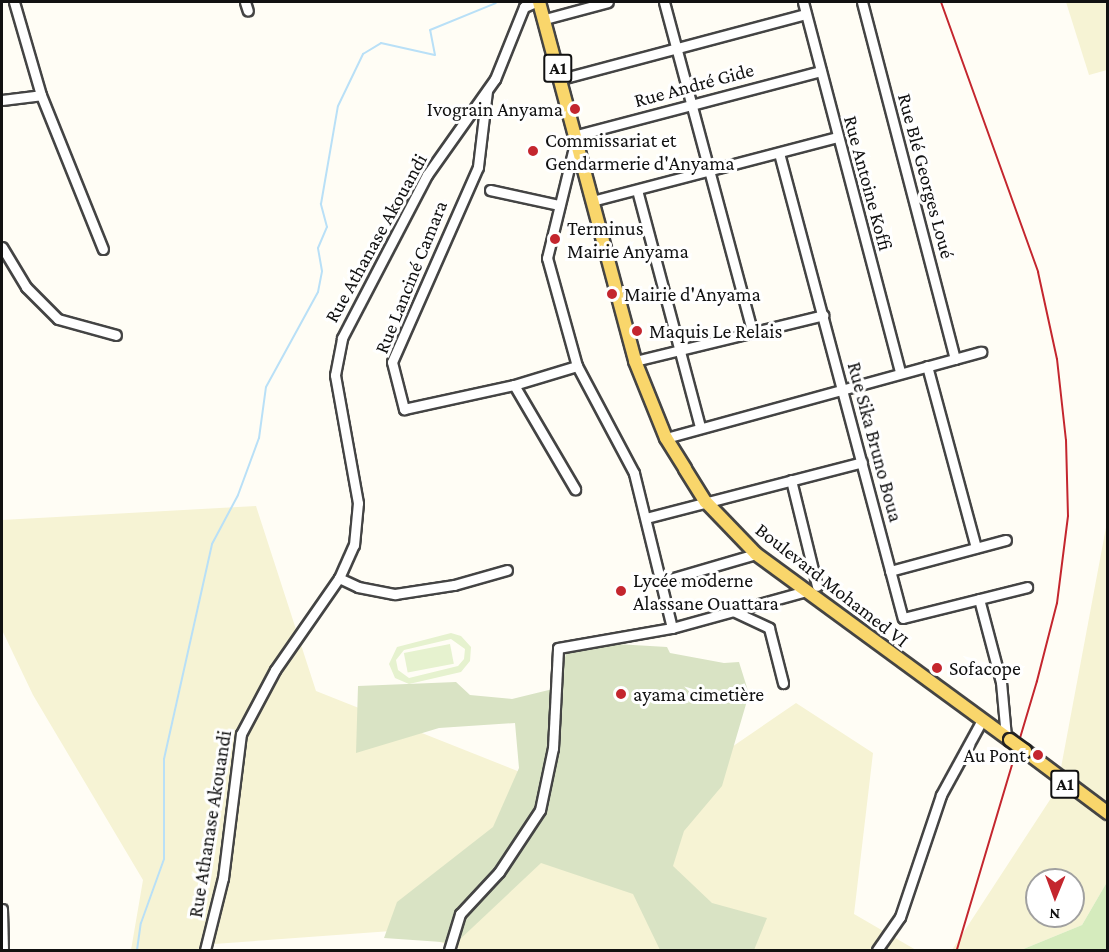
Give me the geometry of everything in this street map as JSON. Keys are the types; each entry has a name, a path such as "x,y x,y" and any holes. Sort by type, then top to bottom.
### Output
{"main road":[{"name":"Boulevard Mohamed VI","path":"538,2 545,19 577,135 592,201 635,361 666,438 706,502 756,554 804,592 1107,813"}],"street":[{"path":"14,2 41,95 103,249"},
{"name":"Rue Athanase Akouandi","path":"205,951 223,878 240,734 270,678 339,578 354,544 357,524 354,478 337,400 335,375 342,338 428,175 487,91 524,7 538,2"},
{"path":"545,19 605,2"},
{"path":"664,2 752,331"},
{"name":"Rue Antoine Koffi","path":"803,2 900,374"},
{"name":"Rue Blé Georges Loué","path":"862,2 955,359"},
{"path":"561,79 806,14"},
{"name":"Rue André Gide","path":"577,135 821,71"},
{"name":"Rue Lanciné Camara","path":"487,91 478,167 392,362 404,410 514,385 577,366"},
{"path":"2,100 41,95"},
{"path":"577,135 547,258 577,366 634,473 663,581 672,628"},
{"path":"592,201 837,137"},
{"name":"Rue Sika Bruno Boua","path":"779,153 903,618 1027,587"},
{"path":"490,190 559,205"},
{"path":"637,190 700,427"},
{"path":"2,247 26,287 58,319 116,335"},
{"path":"635,361 823,315"},
{"path":"666,438 981,352"},
{"path":"927,366 976,548"},
{"path":"514,385 575,489"},
{"path":"646,518 862,462"},
{"path":"791,480 818,586"},
{"path":"890,571 1006,540"},
{"path":"663,581 756,554"},
{"path":"339,578 358,587 395,594 454,585 507,570"},
{"path":"448,951 460,914 498,872 540,810 553,748 558,648 672,628 804,592"},
{"path":"979,599 1001,682 1008,739"},
{"path":"733,611 769,628 783,683"},
{"path":"878,951 900,917 940,795 981,722"},
{"path":"2,909 3,951"}],"shaded area":[{"path":"1066,2 1107,2 1107,70 1089,75"},
{"path":"256,506 316,691 631,816 796,703 873,753 854,914 916,950 463,950 405,930 214,944 212,950 131,950 143,880 33,695 2,630 2,520"},
{"path":"1107,522 1107,882 1085,920 1085,868 1025,868 1025,928 1075,928 1021,950 952,950 1057,789"}],"green space":[{"path":"451,633 461,636 471,647 470,661 461,672 409,684 395,678 389,664 397,647","holes":["451,639 465,649 464,659 458,666 409,678 398,670 396,660 404,650"]},
{"path":"599,643 667,647 670,653 724,663 739,662 749,694 722,786 684,831 673,866 712,903 767,918 754,950 660,950 633,894 541,863 456,943 384,938 397,902 493,827 519,768 515,723 439,728 356,753 358,686 456,682 470,695 512,699 557,688 567,650"},
{"path":"450,644 454,664 408,673 404,653"},
{"path":"1107,882 1107,950 1021,950 1075,928 1085,928 1085,920"}],"waterway":[{"path":"137,950 141,923 164,859 164,759 212,544 238,495 259,438 266,387 318,292 322,271 318,248 327,227 321,204 338,106 363,54 381,43 435,55 430,30 496,3"}],"railway":[{"path":"941,2 1038,272 1057,359 1066,440 1068,516 1057,603 1037,681 957,950"}],"place":[{"name":"Ivograin Anyama","path":"575,109"},
{"name":"Commissariat et Gendarmerie d'Anyama","path":"533,151"},
{"name":"Terminus Mairie Anyama","path":"555,239"},
{"name":"Mairie d'Anyama","path":"612,294"},
{"name":"Maquis Le Relais","path":"637,331"},
{"name":"Lycée moderne Alassane Ouattara","path":"621,591"},
{"name":"Sofacope","path":"937,668"},
{"name":"ayama cimetière","path":"621,694"},
{"name":"Au Pont","path":"1038,755"}]}
